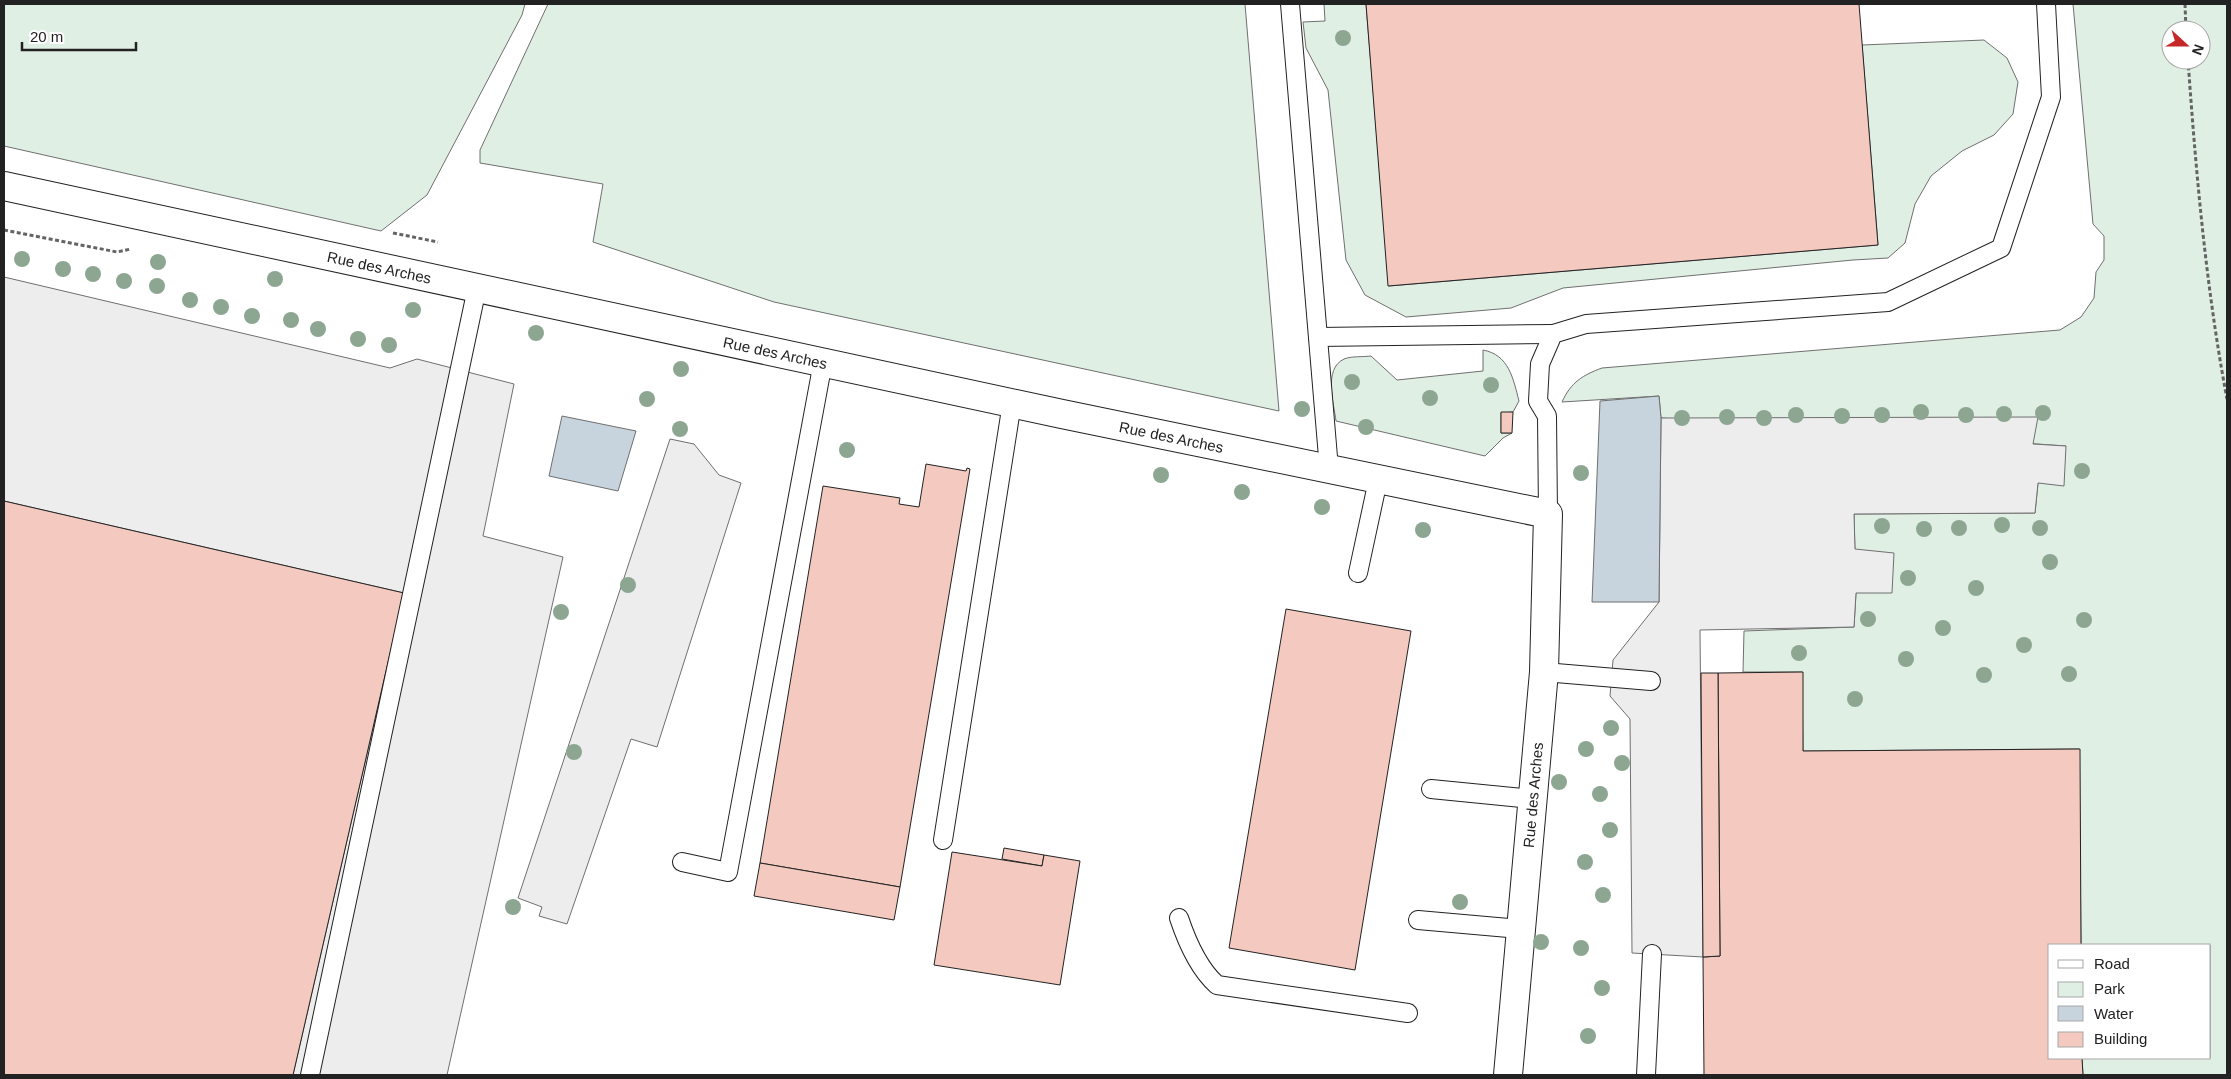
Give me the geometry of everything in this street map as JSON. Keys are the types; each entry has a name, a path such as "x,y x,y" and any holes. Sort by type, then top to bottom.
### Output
{"street":[{"name":"Rue des Arches","path":"4,186 1012,403 1548,514 1544,672 1508,1075"}],"lane":[{"path":"1290,4 1329,469"},
{"path":"1318,337 1553,334 1586,324 1888,302 2001,248 2052,98 2046,4"},
{"path":"310,1075 477,288"},
{"name":"Rue des Arches","path":"1548,514 1547,416 1538,401 1540,364 1553,334"},
{"path":"682,862 728,872 823,362"},
{"path":"944,840 1012,403"},
{"path":"1358,574 1378,480"},
{"path":"1544,672 1651,681"},
{"path":"1431,789 1532,799"},
{"path":"1179,918 1186,938 1206,975 1218,985 1408,1013"},
{"path":"1418,920 1520,929"},
{"path":"1646,1075 1652,954"}],"path":[{"path":"2184,4 2185,20"},
{"path":"2189,70 2203,229 2219,358 2227,400"}],"green space":[{"path":"4,4 525,4 522,15 427,195 381,231 4,146"},
{"path":"548,4 1245,4 1279,411 774,302 593,242 603,184 480,163 480,150"},
{"path":"1324,4 1366,4 1389,286 1878,245 1862,45 1984,40 2007,58 2018,82 2013,114 1994,135 1962,151 1931,176 1915,204 1905,243 1888,258 1563,288 1511,308 1406,317 1365,295 1346,260 1328,90 1306,48 1303,22 1325,21"},
{"path":"2073,4 2227,4 2227,1075 2083,1075 2082,1059 2211,1059 2211,944 2081,944 2079,749 1803,751 1802,672 1743,672 1744,631 1854,627 1856,593 1854,514 2035,513 2038,483 2066,446 1661,418 1659,396 1562,402 1569,389 1578,380 1602,368 2060,330 2081,317 2094,298 2096,272 2104,260 2104,236 2093,224"},
{"path":"1483,350 1499,357 1509,369 1519,401 1513,412 1501,413 1501,433 1512,433 1503,438 1485,456 1336,421 1331,387 1332,379 1338,364 1344,359 1371,356 1397,380 1483,371"}],"shaded area":[{"path":"4,277 390,368 417,359 514,384 483,536 563,557 447,1075 293,1075 404,593 4,501"},
{"path":"2038,417 2033,444 2066,446 2064,486 2038,483 2035,513 1854,514 1855,549 1894,553 1892,593 1856,593 1854,627 1700,630 1703,957 1632,953 1630,719 1610,696 1613,660 1659,602 1661,418"},
{"path":"670,439 694,444 719,475 741,483 657,747 631,739 567,924 539,916 542,907 518,898"}],"water":[{"path":"1659,396 1661,418 1659,602 1592,602 1600,401"},
{"path":"562,416 636,431 618,491 549,476"}],"building":[{"path":"1366,4 1859,4 1878,245 1388,286"},
{"path":"1501,412 1513,412 1512,433 1501,433"},
{"path":"926,464 966,471 967,468 970,469 900,887 760,863 823,486 900,498 899,504 919,507"},
{"path":"4,501 404,593 293,1075 4,1075"},
{"path":"1286,609 1411,631 1355,970 1229,948"},
{"path":"1803,672 1803,751 2080,749 2081,944 2048,944 2048,1059 2082,1059 2083,1075 1704,1075 1703,957 1720,956 1718,673"},
{"path":"1701,673 1718,673 1720,956 1703,957"},
{"path":"1004,848 1044,855 1042,866 1002,859"},
{"path":"952,852 1042,866 1044,855 1080,861 1060,985 934,965"},
{"path":"760,863 900,887 894,920 754,896"}]}
